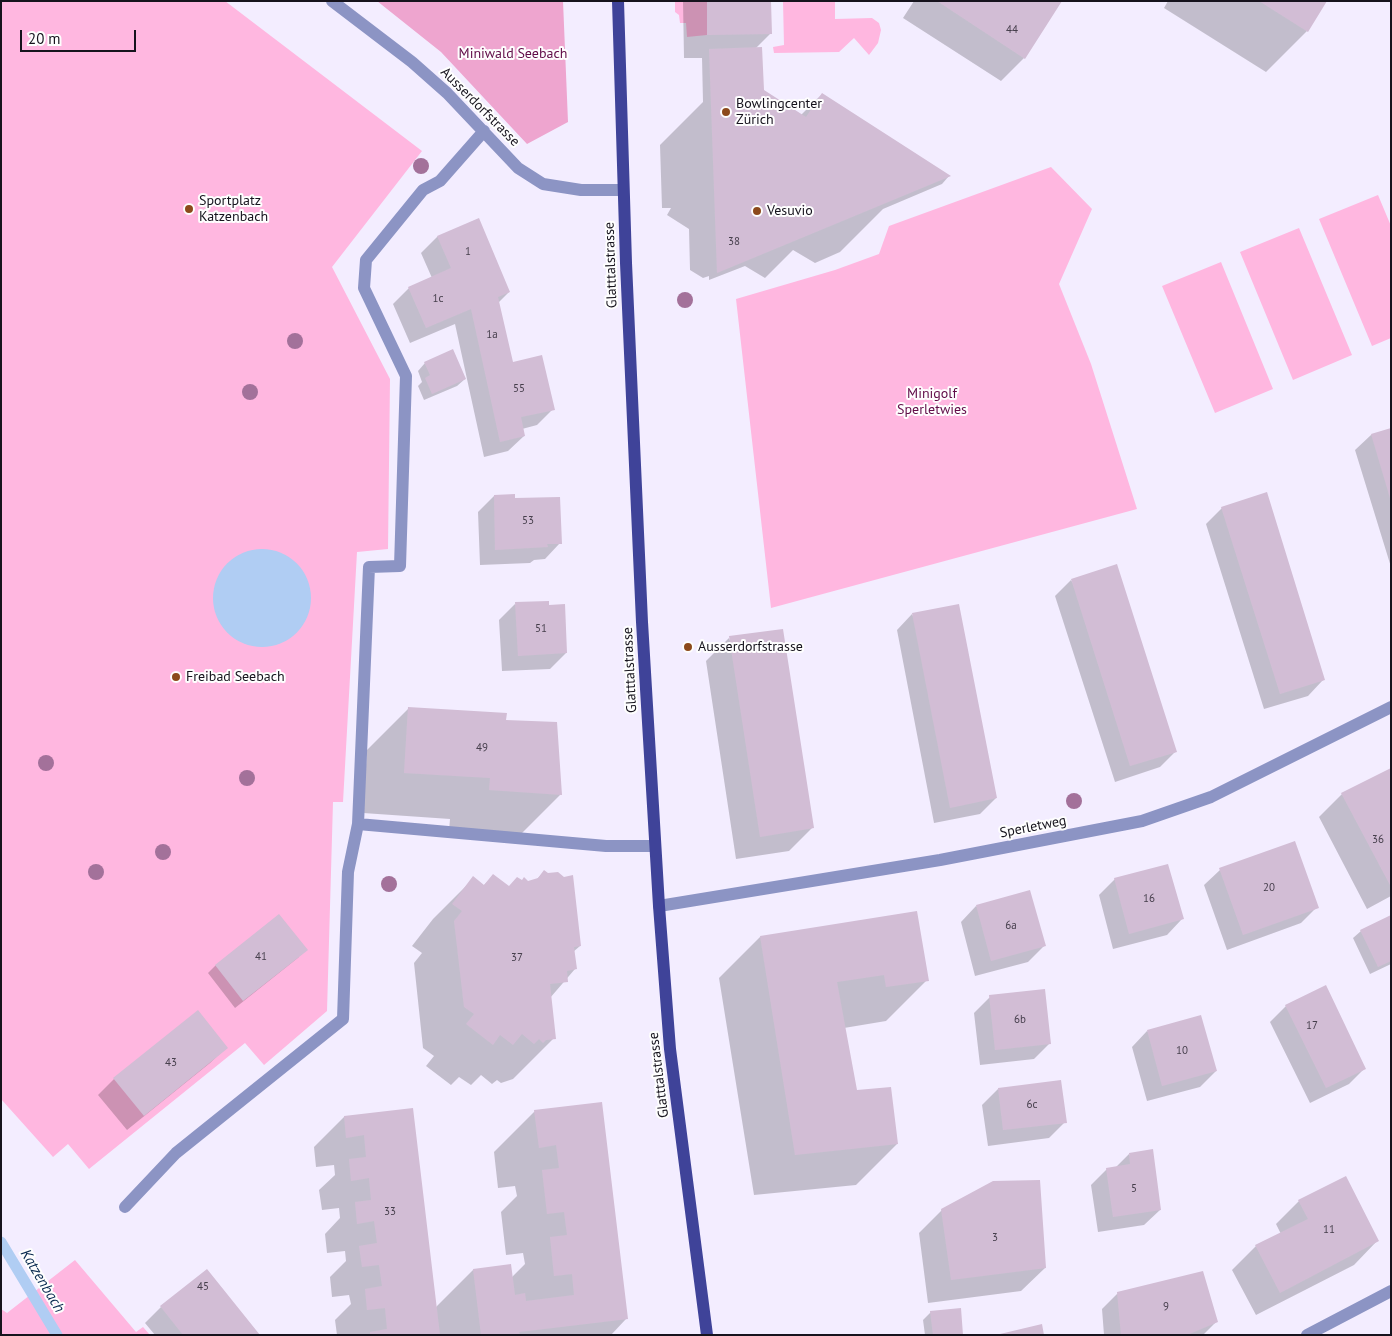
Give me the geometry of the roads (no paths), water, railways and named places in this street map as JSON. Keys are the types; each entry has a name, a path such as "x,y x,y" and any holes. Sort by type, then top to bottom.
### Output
{"main road":[{"name":"Glatttalstrasse","path":"618,1 623,190 641,613 659,906 670,1049 707,1335"}],"street":[{"name":"Ausserdorfstrasse","path":"332,1 412,62 447,93 518,168 543,184 580,190 623,190"},
{"path":"125,1208 176,1153 344,1019 348,872 358,824 369,567 400,566 406,376 364,288 366,260 423,190 440,181 484,131"},
{"name":"Sperletweg","path":"659,906 940,860 1142,821 1212,797 1391,707"},
{"path":"358,824 606,846 655,846"},
{"path":"1306,1335 1391,1291"}],"water":[{"path":"262,549 281,553 296,564 307,579 311,598 307,617 296,632 281,643 262,647 243,643 228,632 217,617 213,598 217,579 228,564 243,553"}],"waterway":[{"name":"Katzenbach","path":"1,1242 57,1335"}],"place":[{"name":"Bowlingcenter Zürich","path":"726,112"},
{"name":"Sportplatz Katzenbach","path":"189,209"},
{"name":"Vesuvio","path":"757,211"},
{"name":"Ausserdorfstrasse","path":"688,647"},
{"name":"Freibad Seebach","path":"176,677"}],"park label":[{"name":"Miniwald Seebach","path":"513,54"},
{"name":"Minigolf Sperletwies","path":"932,402"}]}
